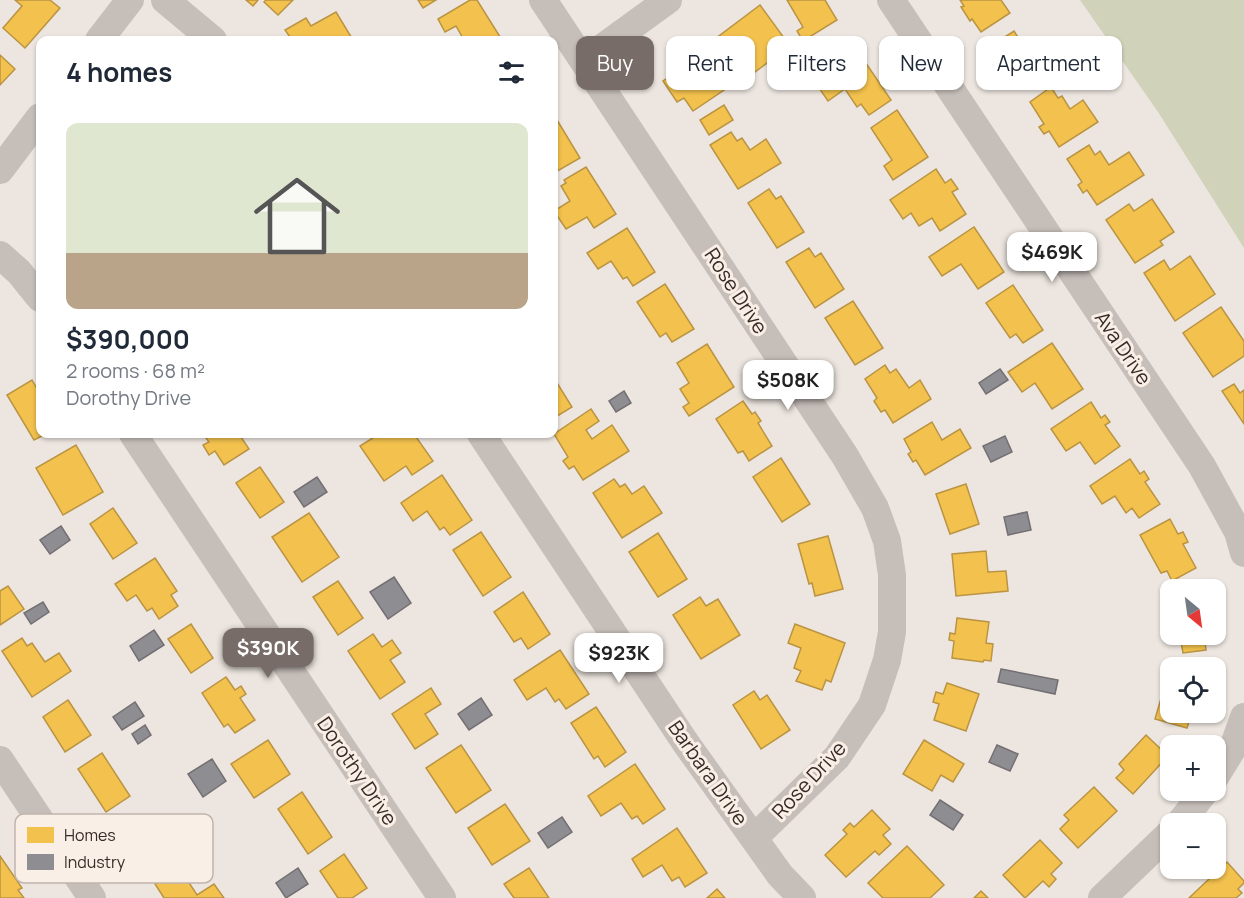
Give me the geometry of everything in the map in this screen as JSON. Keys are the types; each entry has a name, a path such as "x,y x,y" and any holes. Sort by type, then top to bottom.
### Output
{"street":[{"path":"102,36 130,0"},
{"path":"165,0 208,36"},
{"name":"Rose Drive","path":"543,0 576,49"},
{"path":"618,36 668,0"},
{"name":"Ava Drive","path":"891,0 1202,466 1238,532 1244,553"},
{"name":"Rose Drive","path":"603,90 845,456 875,508 887,541 892,575 892,633 887,660 872,705 837,757 754,838"},
{"path":"0,170 36,122"},
{"path":"0,255 19,272 36,293"},
{"name":"Dorothy Drive","path":"136,438 442,898"},
{"name":"Barbara Drive","path":"484,438 685,742 780,875 802,898"},
{"path":"1226,759 1233,748 1244,717"},
{"path":"0,760 36,814"},
{"path":"1188,813 1197,801"},
{"path":"1102,898 1160,843"},
{"path":"82,883 92,898"}],"green space":[{"path":"1080,0 1244,0 1244,248 1158,112 1122,60 1122,36 1105,36"}],"building: Homes":[{"path":"15,0 50,0 60,8 25,48 3,28 22,6"},
{"path":"246,0 258,0 253,6"},
{"path":"266,0 293,0 278,15 264,2"},
{"path":"418,0 436,0 423,8"},
{"path":"470,0 477,0 500,36 462,36 456,26 445,32 438,19"},
{"path":"787,0 825,0 837,20 811,36 800,36 797,31 803,27"},
{"path":"960,0 1001,0 1010,13 981,32 972,19 970,21 961,7 964,6"},
{"path":"760,5 783,36 767,36 767,63 755,72 755,36 719,36"},
{"path":"336,12 351,36 289,36 285,30 306,18 311,26"},
{"path":"1014,31 1017,36 1006,36"},
{"path":"0,55 15,69 0,85"},
{"path":"867,65 879,82 879,90 884,90 891,100 869,115 861,104 857,107 846,90 867,90"},
{"path":"669,90 724,90 693,111 684,98 677,102"},
{"path":"820,90 844,90 828,101"},
{"path":"1047,90 1053,90 1058,98 1062,96 1070,109 1083,100 1098,122 1059,147 1049,131 1044,134 1039,127 1044,124 1030,102"},
{"path":"724,105 733,120 709,135 700,120"},
{"path":"897,110 928,157 893,180 884,166 892,160 871,128"},
{"path":"558,122 580,158 558,171"},
{"path":"731,132 737,141 742,138 750,150 766,139 781,163 738,189 710,145"},
{"path":"1089,145 1095,155 1100,151 1109,165 1129,152 1144,175 1097,205 1087,190 1083,193 1078,185 1082,182 1067,159"},
{"path":"586,167 616,214 594,228 587,217 566,229 558,217 558,208 570,201 561,186 566,183 564,180"},
{"path":"936,169 945,183 951,179 958,189 952,192 966,214 940,231 932,218 919,226 911,213 903,219 890,200"},
{"path":"769,189 776,199 781,196 804,232 777,248 748,203"},
{"path":"1152,199 1174,232 1160,241 1163,245 1135,263 1106,220 1129,204 1134,211"},
{"path":"974,227 1004,272 978,289 961,264 942,276 929,257"},
{"path":"627,228 655,272 633,286 627,277 623,279 611,261 598,269 587,253"},
{"path":"809,248 815,257 821,253 844,289 815,308 786,262"},
{"path":"1190,256 1215,294 1175,321 1144,273 1164,260 1170,270"},
{"path":"665,284 694,329 672,342 666,333 660,337 637,302"},
{"path":"1013,285 1043,330 1023,343 1016,334 1010,338 986,303"},
{"path":"853,301 883,348 855,365 825,318"},
{"path":"1221,307 1244,341 1244,356 1213,377 1183,333"},
{"path":"1052,343 1083,389 1052,409 1035,383 1022,392 1008,372"},
{"path":"707,344 734,387 689,416 683,407 689,403 680,389 689,383 677,363"},
{"path":"885,365 890,373 896,369 909,388 920,380 931,399 893,423 885,410 881,412 874,401 877,398 865,379"},
{"path":"32,380 36,387 36,438 38,438 34,440 7,395"},
{"path":"558,384 572,407 558,416"},
{"path":"1234,384 1240,393 1244,390 1244,424 1222,391"},
{"path":"743,401 752,414 755,412 761,421 758,423 772,446 749,461 743,451 738,453 716,419"},
{"path":"1091,402 1101,418 1105,415 1110,422 1105,425 1120,446 1095,464 1080,442 1066,451 1051,429"},
{"path":"591,409 599,421 586,430 592,439 612,425 629,451 583,480 574,466 569,469 563,461 568,457 556,438 558,431"},
{"path":"932,422 942,440 960,429 971,448 925,475 916,460 913,462 908,454 911,452 904,439"},
{"path":"206,438 242,438 249,449 224,465 215,451 209,455 203,445 209,442"},
{"path":"373,438 417,438 433,461 412,475 406,466 384,481 360,446"},
{"path":"76,445 103,492 63,515 36,468"},
{"path":"781,458 810,504 782,522 753,477"},
{"path":"1130,459 1140,474 1144,471 1149,479 1145,482 1160,504 1139,518 1132,508 1126,513 1115,496 1102,504 1090,486"},
{"path":"260,467 284,502 260,518 236,483"},
{"path":"442,475 472,520 450,535 444,527 440,530 427,511 413,521 401,503"},
{"path":"614,479 620,487 625,484 632,494 644,486 662,513 622,538 593,493"},
{"path":"966,484 979,524 950,534 936,494"},
{"path":"113,508 137,543 113,559 90,524"},
{"path":"309,513 339,557 302,582 272,537"},
{"path":"1170,519 1178,534 1183,532 1188,542 1183,544 1196,568 1176,579 1171,579 1167,571 1161,573 1140,535"},
{"path":"481,532 511,577 483,596 453,550"},
{"path":"658,533 687,579 658,597 629,552"},
{"path":"828,536 843,589 815,596 812,583 809,584 798,544"},
{"path":"986,551 988,572 1006,571 1008,591 956,596 952,554"},
{"path":"155,558 177,591 171,595 178,606 159,619 152,608 147,611 136,595 127,601 115,584"},
{"path":"338,581 363,618 338,635 313,597"},
{"path":"8,586 24,609 0,625 0,591"},
{"path":"523,592 550,634 528,649 521,638 514,642 494,612"},
{"path":"700,597 706,606 718,599 740,635 701,659 673,615"},
{"path":"957,618 989,622 986,643 993,644 991,661 952,658 954,641 949,640 950,633 955,634"},
{"path":"191,624 213,658 191,673 168,639"},
{"path":"795,624 845,643 831,682 826,680 822,690 796,681 801,671 794,668 801,648 788,643"},
{"path":"373,634 382,647 392,640 401,653 390,660 405,682 380,699 348,651"},
{"path":"22,638 27,646 32,643 45,662 59,653 71,671 32,697 2,651"},
{"path":"1182,645 1205,645 1206,650 1183,653"},
{"path":"560,650 589,694 566,709 559,699 555,702 546,688 527,700 514,680"},
{"path":"226,677 235,690 241,686 246,694 240,698 255,720 235,733 228,724 224,727 202,693"},
{"path":"947,683 979,694 966,731 934,720 939,704 933,702 936,692 943,694"},
{"path":"431,688 441,704 425,714 438,734 415,749 392,714"},
{"path":"754,691 760,700 767,695 790,730 761,749 733,705"},
{"path":"68,700 91,735 65,752 43,717"},
{"path":"1160,702 1160,720 1155,719"},
{"path":"596,707 626,752 605,767 598,756 594,759 571,723"},
{"path":"1169,723 1189,723 1187,728"},
{"path":"1146,735 1160,748 1160,765 1133,794 1116,778 1124,770 1119,764"},
{"path":"268,740 290,774 254,798 231,764"},
{"path":"924,740 964,764 953,782 941,775 932,791 903,774"},
{"path":"461,745 491,790 456,813 426,768"},
{"path":"102,753 130,796 106,812 78,769"},
{"path":"635,764 665,809 643,824 637,816 632,819 621,803 601,816 588,796"},
{"path":"1094,787 1117,811 1078,848 1060,829 1069,820 1064,815"},
{"path":"302,792 332,837 308,854 278,809"},
{"path":"505,804 530,841 492,865 468,828"},
{"path":"872,810 890,829 883,835 891,844 879,855 875,851 846,877 825,855 847,834 843,830 850,823 854,827"},
{"path":"677,828 707,873 685,887 679,877 672,881 662,865 643,877 632,859"},
{"path":"1040,840 1062,863 1051,874 1056,879 1049,887 1043,881 1025,898 1003,875"},
{"path":"907,846 944,885 930,898 883,898 868,883"},
{"path":"344,854 367,888 352,898 338,898 320,871"},
{"path":"0,856 15,878 15,883 19,883 22,888 18,890 24,898 0,898"},
{"path":"1226,863 1244,881 1238,889 1242,893 1236,898 1189,898 1209,879 1226,879"},
{"path":"529,868 549,898 514,898 504,884"},
{"path":"189,883 197,895 214,884 224,898 164,898 155,884"},
{"path":"717,889 725,898 707,898"},
{"path":"981,891 988,898 974,898"}],"building: Industry":[{"path":"1000,369 1008,380 986,394 979,383"},
{"path":"624,391 631,403 616,412 609,401"},
{"path":"1005,436 1012,452 991,462 983,446"},
{"path":"317,477 327,492 304,507 294,492"},
{"path":"1027,512 1031,530 1008,535 1004,517"},
{"path":"61,526 70,540 50,554 40,540"},
{"path":"394,577 411,603 388,619 370,592"},
{"path":"43,602 49,612 31,624 24,613"},
{"path":"154,630 164,645 139,661 130,646"},
{"path":"1001,669 1058,680 1055,694 998,682"},
{"path":"481,698 492,715 469,730 458,714"},
{"path":"135,702 144,716 122,730 113,717"},
{"path":"145,725 151,735 138,744 132,734"},
{"path":"997,745 1018,754 1010,771 989,762"},
{"path":"212,759 226,781 203,797 188,774"},
{"path":"940,800 963,815 953,830 930,815"},
{"path":"562,817 572,832 548,848 538,833"},
{"path":"298,868 308,884 286,898 276,883"}]}
